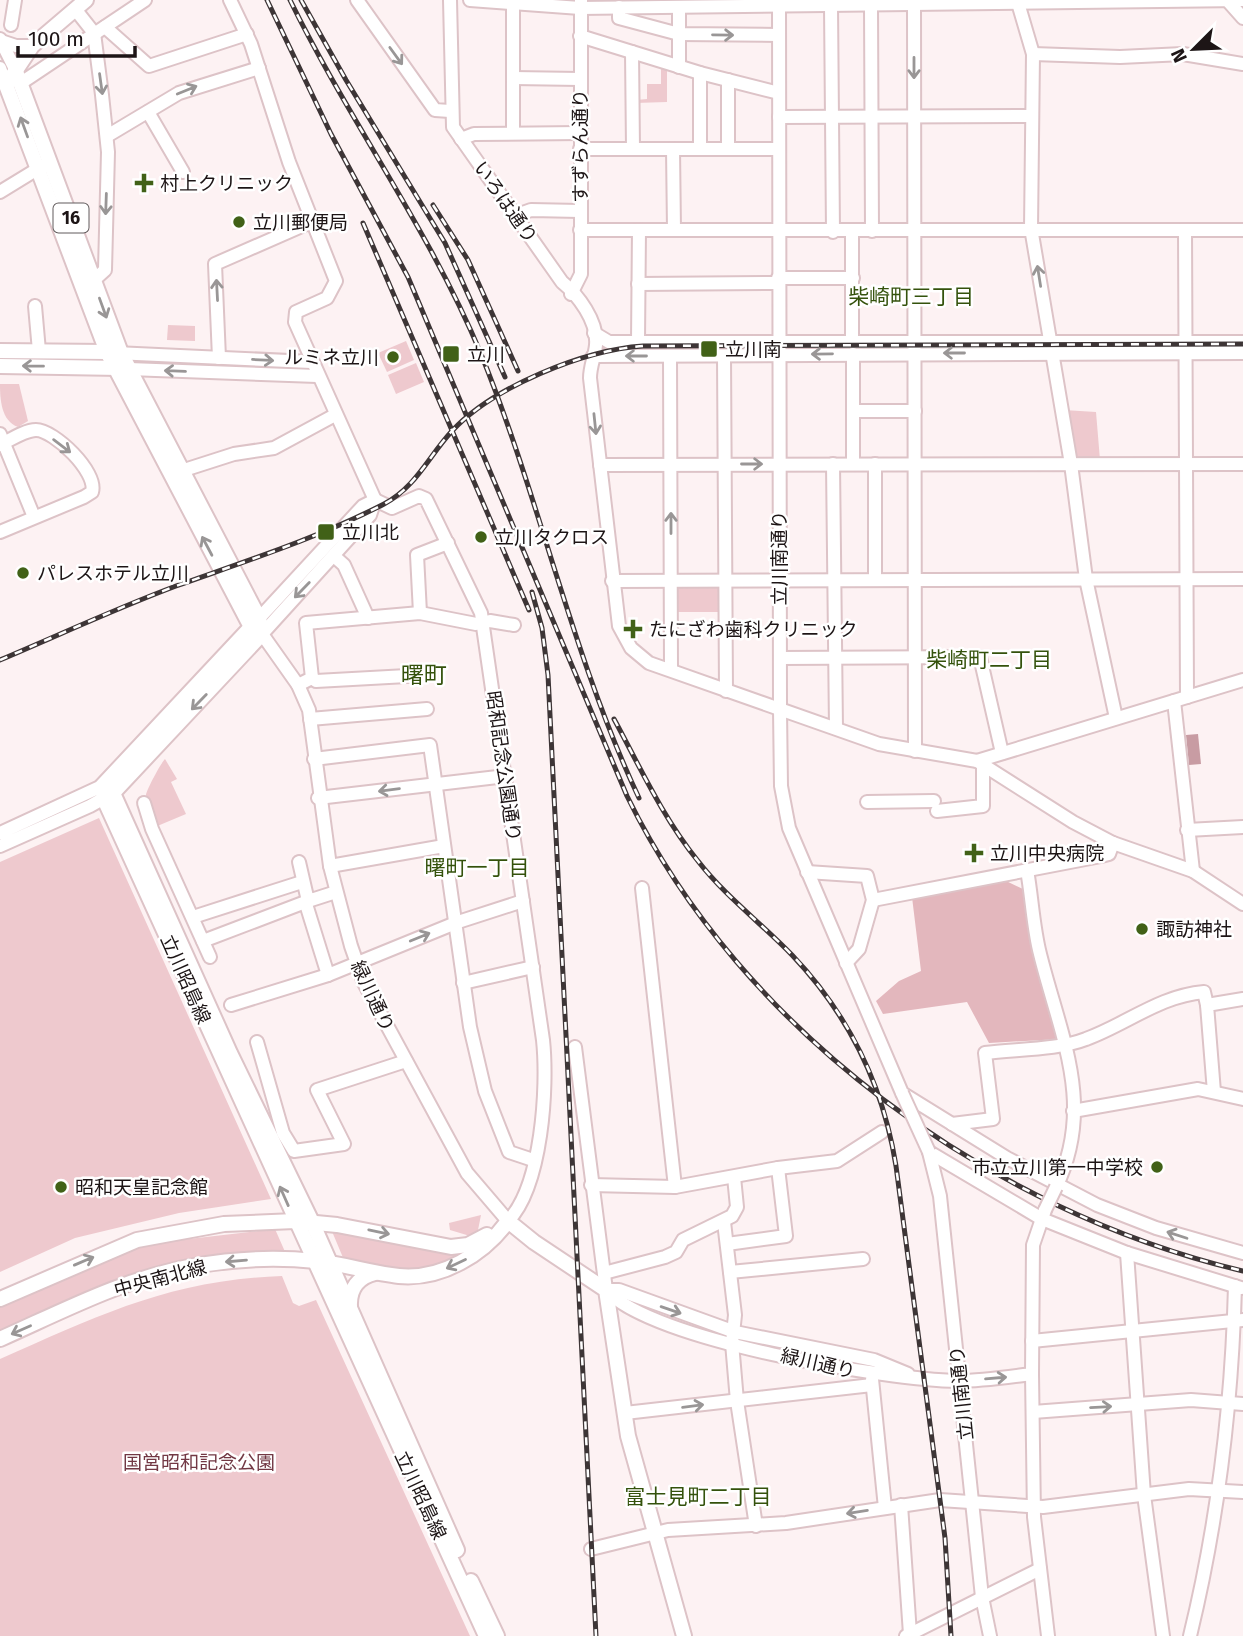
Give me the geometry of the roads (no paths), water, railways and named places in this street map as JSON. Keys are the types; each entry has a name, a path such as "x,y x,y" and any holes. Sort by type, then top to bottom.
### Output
{"main road":[{"path":"7,80 32,46 81,4"},
{"name":"16","path":"7,80 94,280 114,353"},
{"name":"16","path":"45,165 114,353 122,368"},
{"path":"0,351 114,353"},
{"path":"0,366 122,368"},
{"path":"122,368 181,471 258,626"},
{"path":"122,368 258,626"},
{"path":"106,793 258,626"},
{"name":"立川昭島線","path":"106,793 295,1221 350,1308 497,1636"},
{"name":"立川昭島線","path":"106,793 312,1222 322,1262 486,1636"},
{"name":"中央南北線","path":"0,1299 137,1240 224,1224 312,1222 356,1227 451,1247 478,1241 508,1221"},
{"name":"中央南北線","path":"0,1339 104,1293 168,1272 238,1261 322,1262 375,1273 412,1277 444,1269 488,1245 508,1221"},
{"name":"緑川通り","path":"508,1221 534,1242 606,1290"},
{"path":"350,1308 350,1294 355,1285 375,1273"},
{"path":"606,1290 625,1413 684,1636"}],"street":[{"path":"11,25 15,0"},
{"path":"0,40 7,80 99,30 145,0"},
{"path":"230,0 247,34 311,222 337,281 327,298 295,314 317,376 375,500 370,515 335,557 258,626"},
{"path":"357,0 435,110 450,111 450,0"},
{"path":"470,0 513,5 581,4 619,7 779,3 871,6 914,3 1243,0"},
{"path":"1227,0 1243,18"},
{"name":"立川南通り","path":"779,3 778,357 783,803 792,838 929,1152 940,1196 982,1597 990,1636"},
{"path":"914,3 917,580 915,751"},
{"path":"1018,3 1033,54 1031,228 1071,464 1086,579 1116,718"},
{"path":"81,4 99,30 149,66 247,34"},
{"name":"すずらん通り","path":"572,288 581,274 581,4"},
{"path":"513,5 513,134"},
{"path":"831,6 833,232"},
{"path":"871,6 872,231"},
{"path":"619,7 619,18 679,34 779,35"},
{"path":"679,7 679,67"},
{"path":"94,280 105,270 107,136 99,30"},
{"path":"580,36 679,67 779,93"},
{"path":"0,40 11,45 32,46"},
{"path":"632,52 633,149"},
{"path":"1033,54 1120,57 1183,54 1243,64"},
{"path":"107,136 192,88 259,68"},
{"path":"700,73 700,149"},
{"path":"513,78 580,79"},
{"path":"728,80 728,149"},
{"name":"いろは通り","path":"450,111 453,127 461,139 562,282 572,288"},
{"path":"148,112 183,172"},
{"path":"779,117 1032,116"},
{"path":"461,139 474,134 580,134"},
{"path":"580,149 779,149"},
{"path":"673,149 674,230"},
{"path":"0,192 45,165"},
{"path":"517,215 531,211 580,211"},
{"path":"219,358 215,264 311,222"},
{"path":"580,230 1243,230"},
{"path":"638,341 639,230"},
{"path":"1185,230 1186,579 1180,699 1187,830 1193,871"},
{"path":"852,231 853,464"},
{"path":"638,284 853,278"},
{"path":"572,288 594,333 590,378 618,626 627,644 642,659 879,744 980,764 1073,822 1113,843 1193,871 1243,904"},
{"path":"572,288 591,341 593,356"},
{"path":"35,306 39,351"},
{"path":"594,333 609,342 778,341 852,348"},
{"path":"593,356 778,357 852,348 1186,347 1243,342"},
{"path":"1186,347 1243,353"},
{"path":"114,353 311,362"},
{"path":"670,356 671,669"},
{"path":"724,356 726,691"},
{"path":"122,368 317,376"},
{"path":"853,411 915,411"},
{"path":"181,471 234,454 274,448 335,415"},
{"path":"0,532 92,492 93,483 86,467 38,430 0,441 34,516"},
{"path":"833,464 836,729"},
{"path":"875,464 875,580"},
{"path":"600,465 1243,464"},
{"name":"昭和記念公園通り","path":"375,500 392,508 416,497 423,497 476,600 483,622 533,967 546,1087 523,1201 508,1221"},
{"path":"258,626 363,506 375,500"},
{"path":"420,613 417,555 448,543"},
{"path":"335,557 344,565 368,618"},
{"path":"612,581 1243,579"},
{"path":"312,678 306,623 420,613 476,624 483,622 514,625"},
{"name":"緑川通り","path":"258,626 298,685 310,719 318,798 330,866 357,963 373,1001 467,1173 508,1221"},
{"path":"780,658 980,657 1002,753"},
{"path":"312,678 316,681 425,675"},
{"path":"298,685 312,678"},
{"path":"980,764 1002,753 1243,680"},
{"path":"310,719 427,709"},
{"path":"314,759 430,745 458,922 463,983 480,1073 495,1121 509,1152 533,1160"},
{"path":"867,802 983,806 980,764"},
{"path":"318,798 506,776"},
{"path":"0,833 106,793"},
{"path":"0,846 106,793"},
{"path":"145,803 152,829 210,957"},
{"path":"1187,830 1243,827"},
{"path":"873,900 1101,856 1109,854 1113,843"},
{"path":"330,866 444,846"},
{"path":"299,862 307,902 328,975"},
{"path":"1027,870 1040,953 1067,1043 1073,1111 1071,1153 1033,1245 1034,1506 1048,1636"},
{"path":"807,872 867,876 873,900 859,949 846,963"},
{"path":"193,917 302,882"},
{"path":"642,888 675,1187"},
{"path":"203,941 336,892"},
{"path":"231,1005 328,975 458,922 523,901"},
{"path":"463,983 533,967"},
{"path":"952,1124 993,1119 985,1053 1083,1041 1156,1004 1185,994 1204,992 1214,1092"},
{"path":"1207,1005 1243,999"},
{"path":"257,1042 283,1133 294,1151 344,1144 317,1090 406,1061"},
{"path":"575,1047 606,1290"},
{"path":"1073,1111 1198,1089 1243,1099"},
{"path":"902,1093 1056,1185 1097,1205 1156,1228 1243,1253"},
{"path":"591,1185 675,1187 778,1168 837,1161 882,1132"},
{"path":"929,1152 1044,1215 1127,1253 1239,1287 1237,1365 1228,1401 1218,1490 1190,1636"},
{"path":"727,1244 786,1236 778,1168"},
{"path":"604,1273 676,1252 683,1240 724,1222 737,1207 734,1177"},
{"path":"724,1222 730,1272 737,1401 756,1525"},
{"path":"1127,1253 1144,1495 1163,1636"},
{"path":"730,1272 863,1259"},
{"name":"緑川通り","path":"606,1290 619,1290 734,1338 872,1380 916,1378 960,1381 1032,1374"},
{"path":"1032,1341 1239,1321"},
{"name":"緑川通り","path":"734,1338 874,1360 916,1378"},
{"path":"874,1360 872,1380 885,1508"},
{"path":"625,1413 737,1401 872,1380"},
{"path":"1033,1412 1191,1399 1243,1404"},
{"path":"591,1549 668,1530 756,1525 940,1500 1043,1507 1189,1489 1243,1492"},
{"path":"901,1505 908,1635 1040,1569"}],"railway":[{"path":"267,0 331,134 408,277 627,796 676,882 736,961 806,1034 883,1100 967,1157 1056,1205 1149,1243 1243,1271"},
{"path":"290,0 337,89 438,263 481,354 521,465 594,689 639,798"},
{"path":"301,0 445,243 505,377"},
{"path":"433,205 468,260 518,371"},
{"path":"363,223 529,610"},
{"path":"0,660 154,594 308,538 384,504 405,489 452,431 491,400 540,374 594,355 643,346 1243,344"},
{"path":"532,592 542,628 548,675 596,1636"},
{"path":"614,719 685,845 720,886 780,943 812,978 847,1027 872,1079 882,1107 896,1166 945,1538 951,1636"}],"place":[{"name":"村上クリニック","path":"144,183"},
{"name":"立川郵便局","path":"239,222"},
{"name":"立川南","path":"709,349"},
{"name":"立川","path":"451,354"},
{"name":"ルミネ立川","path":"393,357"},
{"name":"立川北","path":"326,532"},
{"name":"立川タクロス","path":"481,537"},
{"name":"パレスホテル立川","path":"23,573"},
{"name":"たにざわ歯科クリニック","path":"633,629"},
{"name":"立川中央病院","path":"974,853"},
{"name":"諏訪神社","path":"1142,929"},
{"name":"市立立川第一中学校","path":"1157,1167"},
{"name":"昭和天皇記念館","path":"61,1187"}],"district":[{"name":"柴崎町三丁目","path":"911,297"},
{"name":"柴崎町二丁目","path":"989,660"},
{"name":"曙町","path":"424,675"},
{"name":"曙町一丁目","path":"477,868"},
{"name":"富士見町二丁目","path":"698,1497"}],"park label":[{"name":"国営昭和記念公園","path":"199,1462"}]}
